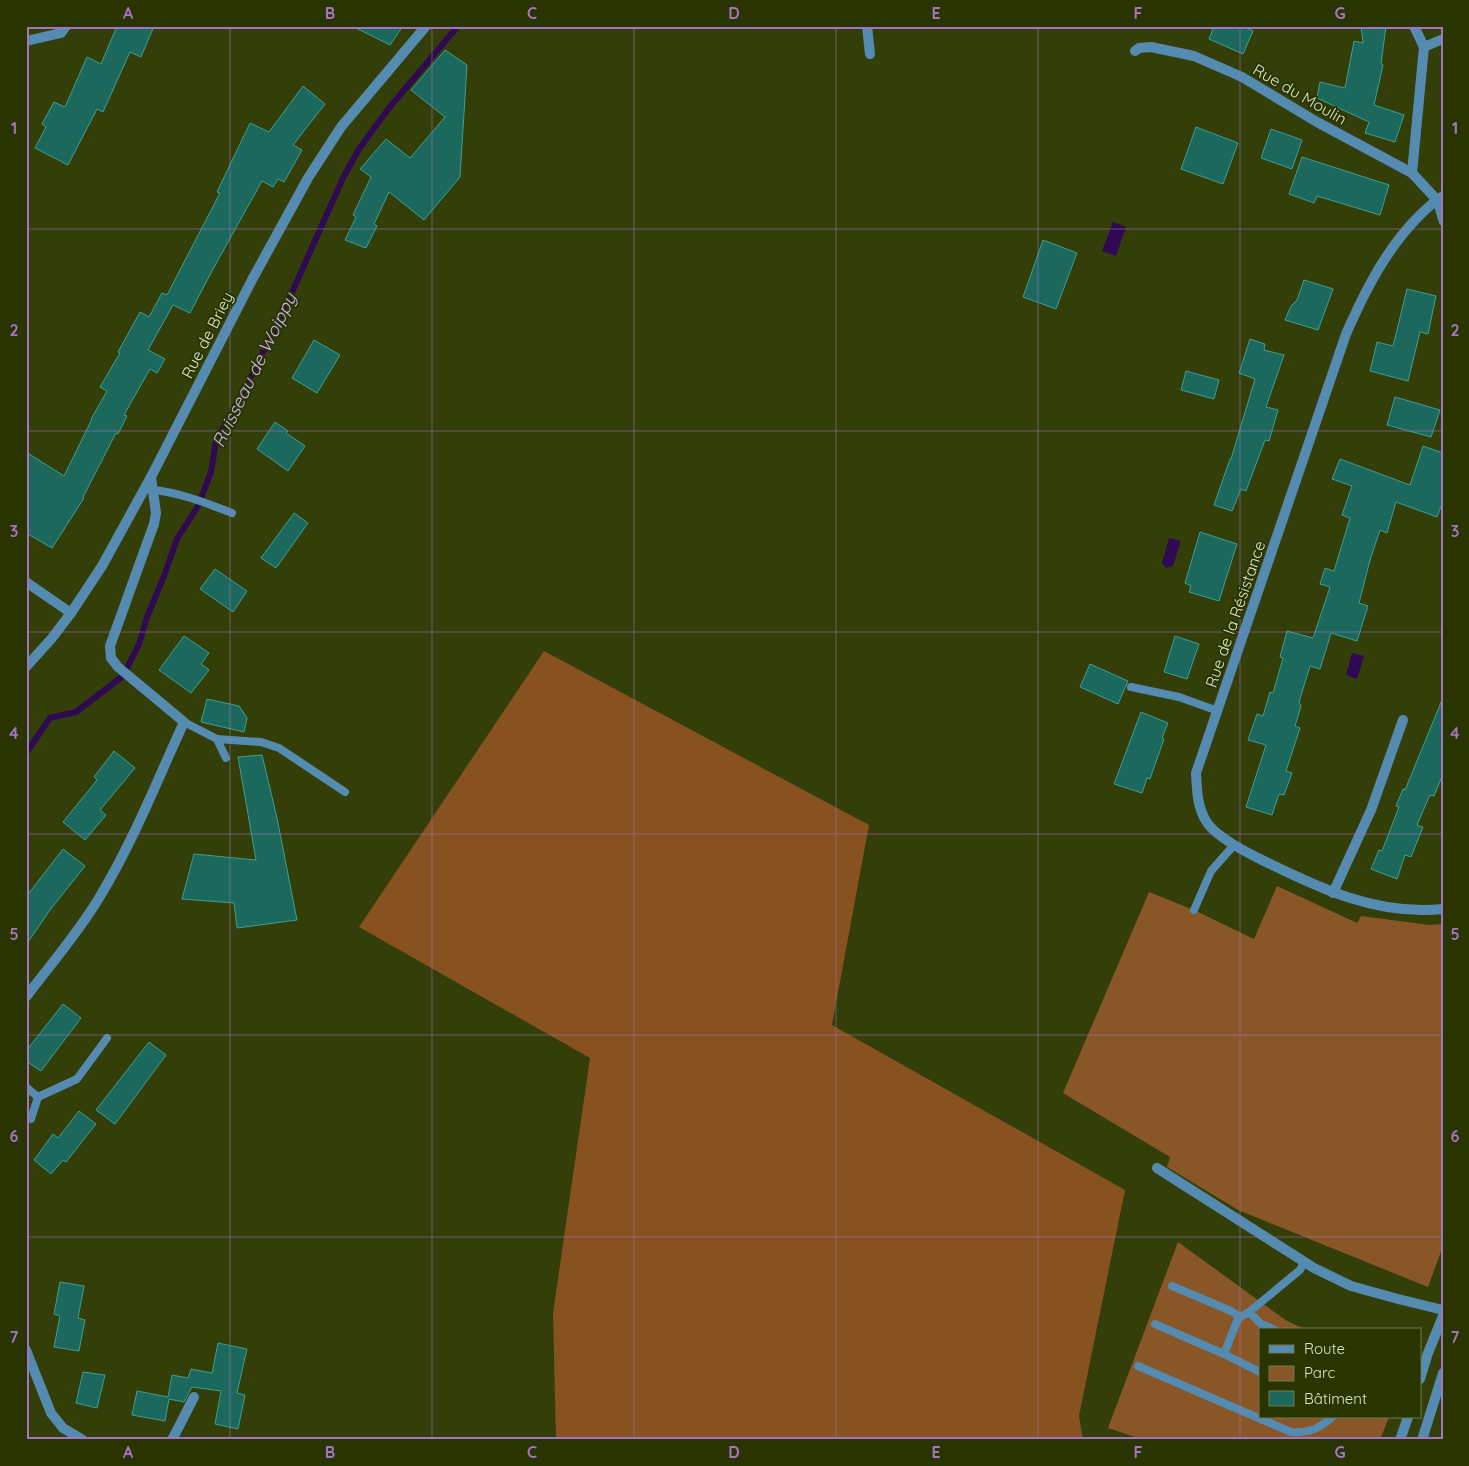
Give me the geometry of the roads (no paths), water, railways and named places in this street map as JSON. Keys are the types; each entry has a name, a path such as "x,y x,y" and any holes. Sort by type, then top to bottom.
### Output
{"street":[{"path":"26,41 61,33 66,26"},
{"name":"Rue de Briey","path":"26,667 71,613 102,566 151,476 253,278 308,178 341,127 426,26"},
{"path":"867,26 870,54"},
{"path":"1412,173 1424,47 1414,26"},
{"path":"1424,47 1443,40"},
{"name":"Rue du Moulin","path":"1134,51 1139,48 1151,47 1194,56 1242,77 1317,122 1412,173 1439,198"},
{"name":"Rue de la Résistance","path":"1439,198 1410,225 1388,254 1366,290 1346,334 1196,773 1197,802 1207,823 1234,845 1296,877 1333,893 1378,906 1398,909 1421,912 1443,909"},
{"path":"26,997 83,922 115,870 184,722 118,667 111,658 110,646 154,524 156,514 151,476"},
{"path":"26,582 71,613"},
{"path":"1333,893 1371,810 1403,720"},
{"path":"1157,1168 1304,1262 1351,1286 1443,1310"},
{"path":"1422,1374 1443,1316"},
{"path":"26,1350 51,1412 63,1428 83,1440"},
{"path":"1422,1440 1443,1373"},
{"path":"172,1440 194,1397"},
{"path":"1400,1440 1408,1418"}],"lane":[{"path":"1439,198 1443,222"},
{"path":"154,490 172,492 189,497 232,513"},
{"path":"1131,687 1179,697 1218,711"},
{"path":"184,722 217,739 261,742 279,748 345,792"},
{"path":"217,739 226,758"},
{"path":"1194,910 1211,871 1234,845"},
{"path":"31,1118 38,1097 77,1079 107,1038"},
{"path":"26,1087 38,1097"},
{"path":"1224,1354 1240,1317 1249,1312 1300,1270 1304,1262"},
{"path":"1172,1286 1231,1311 1240,1317"},
{"path":"1249,1312 1261,1324 1270,1328"},
{"path":"1155,1324 1259,1372"},
{"path":"1138,1366 1291,1432 1319,1428 1331,1418"}],"waterway":[{"name":"Ruisseau de Woippy","path":"26,753 50,718 76,712 123,676 139,644 147,617 177,539 198,506 211,472 216,441 250,379 294,288 343,178 359,149 389,108 458,26"}]}
